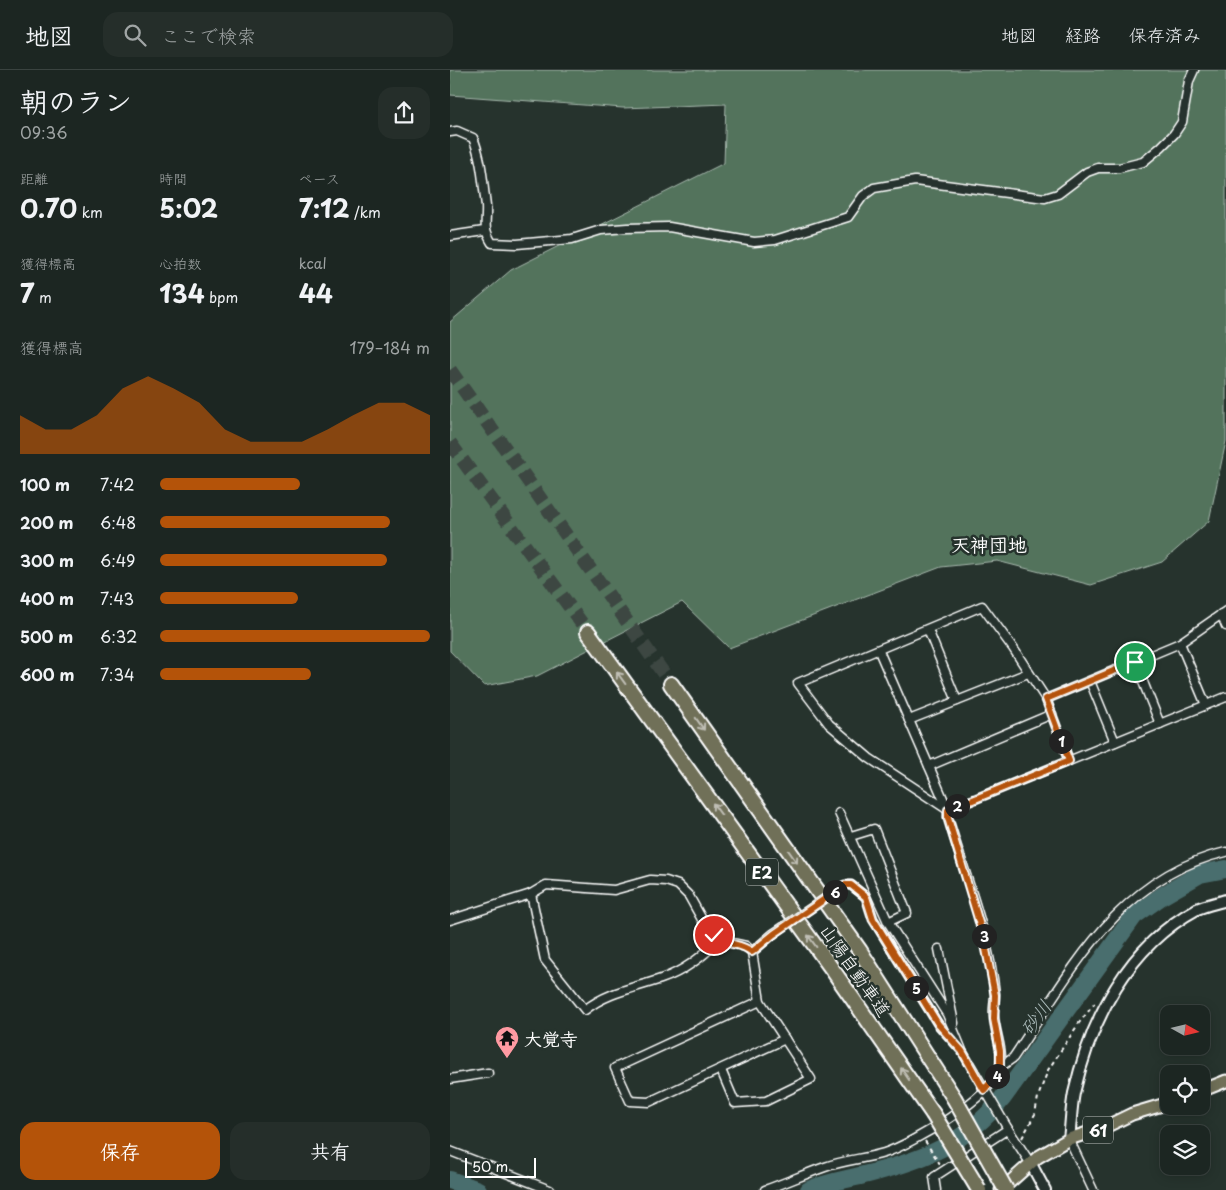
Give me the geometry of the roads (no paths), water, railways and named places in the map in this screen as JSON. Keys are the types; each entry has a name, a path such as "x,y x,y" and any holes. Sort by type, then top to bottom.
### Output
{"highway":[{"name":"山陽自動車道","path":"588,632 832,969 932,1114 979,1190"},
{"name":"山陽自動車道","path":"671,684 860,951 954,1098 1006,1190"}],"main road":[{"path":"1210,1087 1226,1081"},
{"name":"61","path":"1001,1190 1030,1164 1069,1139 1103,1128 1132,1114 1160,1106"}],"street":[{"path":"450,132 457,132 473,138 478,150 486,209 484,231 492,243 517,244 572,239 601,230 669,227 754,242 775,240 837,222 848,217 864,196 874,188 895,183 915,181 1046,198 1058,194 1087,172 1098,168 1119,168 1142,162 1174,134 1182,122 1189,81 1194,70"},
{"path":"450,236 484,231"},
{"path":"948,810 869,758 829,724 798,684 982,606 1013,648 1046,699 1069,761"},
{"path":"1046,699 1180,643 1224,613 1226,626"},
{"path":"928,630 957,701"},
{"path":"1180,643 1206,706"},
{"path":"879,651 948,810 948,818 984,939 995,995 994,1019 1000,1051 1000,1068"},
{"path":"1135,662 1160,724"},
{"path":"909,720 1028,673"},
{"path":"1090,680 1115,742"},
{"path":"948,810 1226,697"},
{"path":"929,766 1052,714"},
{"path":"839,813 852,836 888,922 937,998 954,1030 962,1051 1045,1190"},
{"path":"852,836 874,829 907,913 888,922"},
{"path":"765,1190 825,1166 884,1153 905,1145 957,1111 984,1090 1000,1068 1013,1058 1096,935 1118,912 1161,878 1196,862 1226,852"},
{"path":"450,920 530,894 546,885 614,890 650,880 666,881 678,886 689,896 704,922 718,940 746,946 752,952 760,1000 811,1079 766,1100 735,1103 721,1070"},
{"path":"752,952 774,934 845,885 851,885 866,897 873,919 938,1024 962,1051"},
{"path":"530,894 545,960 585,1010 624,990 673,974 698,959 718,940"},
{"path":"1093,1190 1069,1139 1074,1094 1085,1058 1106,1005 1128,967 1157,935 1198,909 1226,900"},
{"path":"939,949 954,1030"},
{"path":"760,1000 615,1068 630,1101 648,1102 785,1039"},
{"path":"450,1079 488,1073"},
{"path":"936,1190 934,1177 1007,1126"},
{"path":"450,1151 533,1188 550,1190"}],"waterway":[{"name":"砂川","path":"809,1190 907,1163 942,1148 973,1128 1002,1099 1134,916 1162,896 1200,874 1226,869"},
{"name":"砂川","path":"450,1180 478,1190"}],"tunnel":[{"path":"450,370 671,684"},
{"path":"450,443 588,632"}],"place":[{"name":"大覚寺","path":"507,1059"}],"district":[{"name":"天神団地","path":"989,544"}]}
